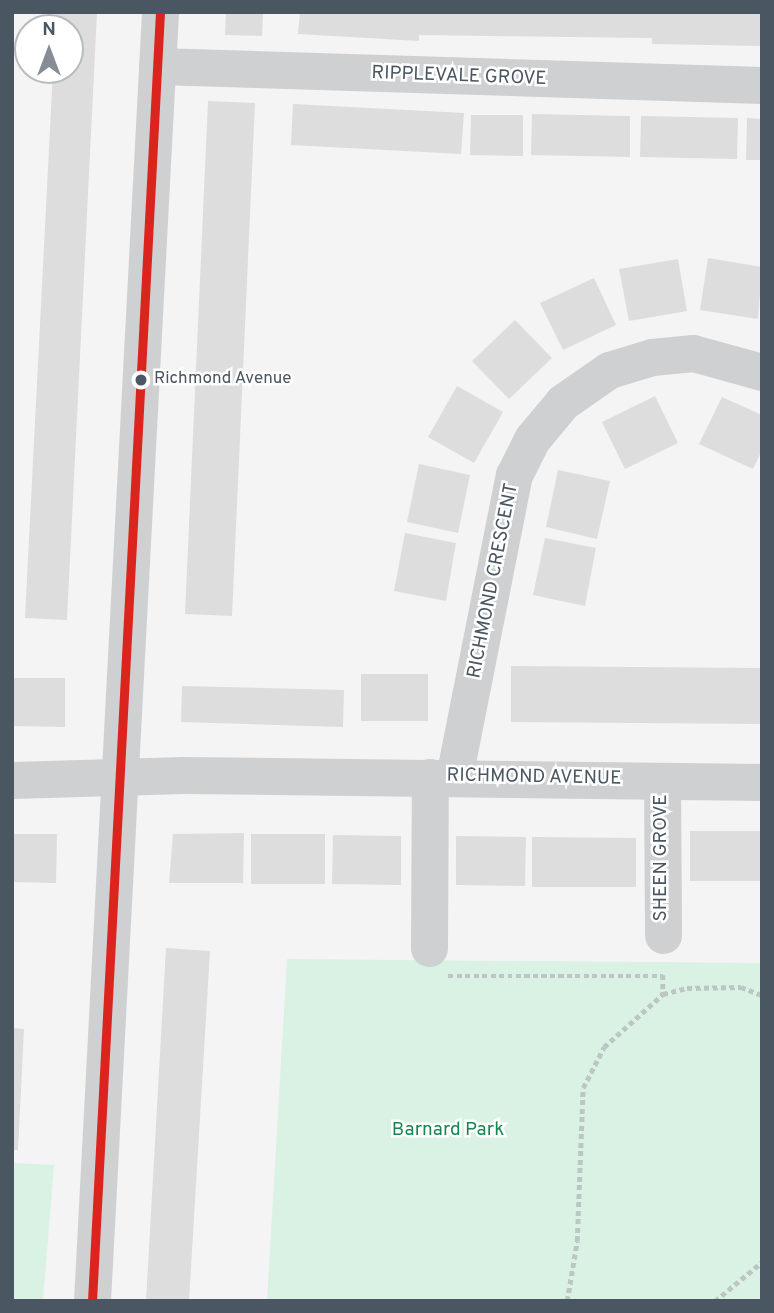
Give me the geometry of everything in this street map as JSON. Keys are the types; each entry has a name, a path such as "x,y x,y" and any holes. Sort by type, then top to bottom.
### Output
{"street":[{"path":"92,1301 120,779 129,533 160,12"},
{"name":"RIPPLEVALE GROVE","path":"157,66 762,85"},
{"name":"RICHMOND CRESCENT","path":"429,948 442,777 514,475 532,439 563,402 608,370 652,357 693,352 762,372"},
{"name":"RICHMOND AVENUE","path":"12,780 120,779 184,775 762,782"},
{"name":"SHEEN GROVE","path":"662,781 663,935"}],"path":[{"path":"429,948 429,976 663,976"},
{"path":"567,1301 577,1241 583,1088 604,1047 663,994 687,988 741,986 762,995"},
{"path":"715,1301 762,1262"}],"green space":[{"name":"Barnard Park","path":"287,959 762,963 762,1301 267,1301"},
{"path":"12,1163 54,1165 43,1301 12,1301"}],"building":[{"path":"97,12 67,620 25,618 52,84 84,84 84,14 55,14"},
{"path":"226,12 263,12 262,36 225,35"},
{"path":"300,12 762,12 762,46 652,44 652,38 419,35 419,41 298,34"},
{"path":"208,101 255,103 232,616 185,614"},
{"path":"293,104 464,113 461,154 291,145"},
{"path":"532,114 630,116 630,157 531,155"},
{"path":"471,115 523,115 523,156 470,155"},
{"path":"641,116 738,118 737,159 640,157"},
{"path":"747,118 762,119 762,160 746,160"},
{"path":"708,258 762,267 758,319 700,310"},
{"path":"678,259 687,311 629,321 619,269"},
{"path":"594,278 616,325 563,350 540,303"},
{"path":"515,320 552,358 509,399 472,361"},
{"path":"457,386 503,412 474,463 428,437"},
{"path":"655,396 678,443 625,469 602,422"},
{"path":"722,397 762,415 762,450 753,469 699,444"},
{"path":"419,464 470,475 458,533 407,522"},
{"path":"558,470 610,481 597,539 546,527"},
{"path":"405,533 456,543 446,601 394,591"},
{"path":"545,538 596,548 585,606 533,595"},
{"path":"511,666 762,668 762,724 511,722"},
{"path":"361,674 428,674 428,721 361,721"},
{"path":"12,678 65,678 65,727 12,726"},
{"path":"182,686 344,690 343,727 181,722"},
{"path":"690,831 762,831 762,881 690,881"},
{"path":"244,833 243,883 169,883 173,834"},
{"path":"12,834 57,834 56,883 12,882"},
{"path":"251,834 325,834 325,884 251,884"},
{"path":"333,835 401,836 401,885 332,884"},
{"path":"456,836 526,837 525,886 456,885"},
{"path":"532,837 636,838 636,887 532,887"},
{"path":"166,948 210,951 189,1301 146,1301"},
{"path":"12,1028 24,1029 18,1150 12,1150"}],"transit line":[{"path":"92,1301 160,12"}],"place":[{"name":"Richmond Avenue","path":"141,380"}]}
